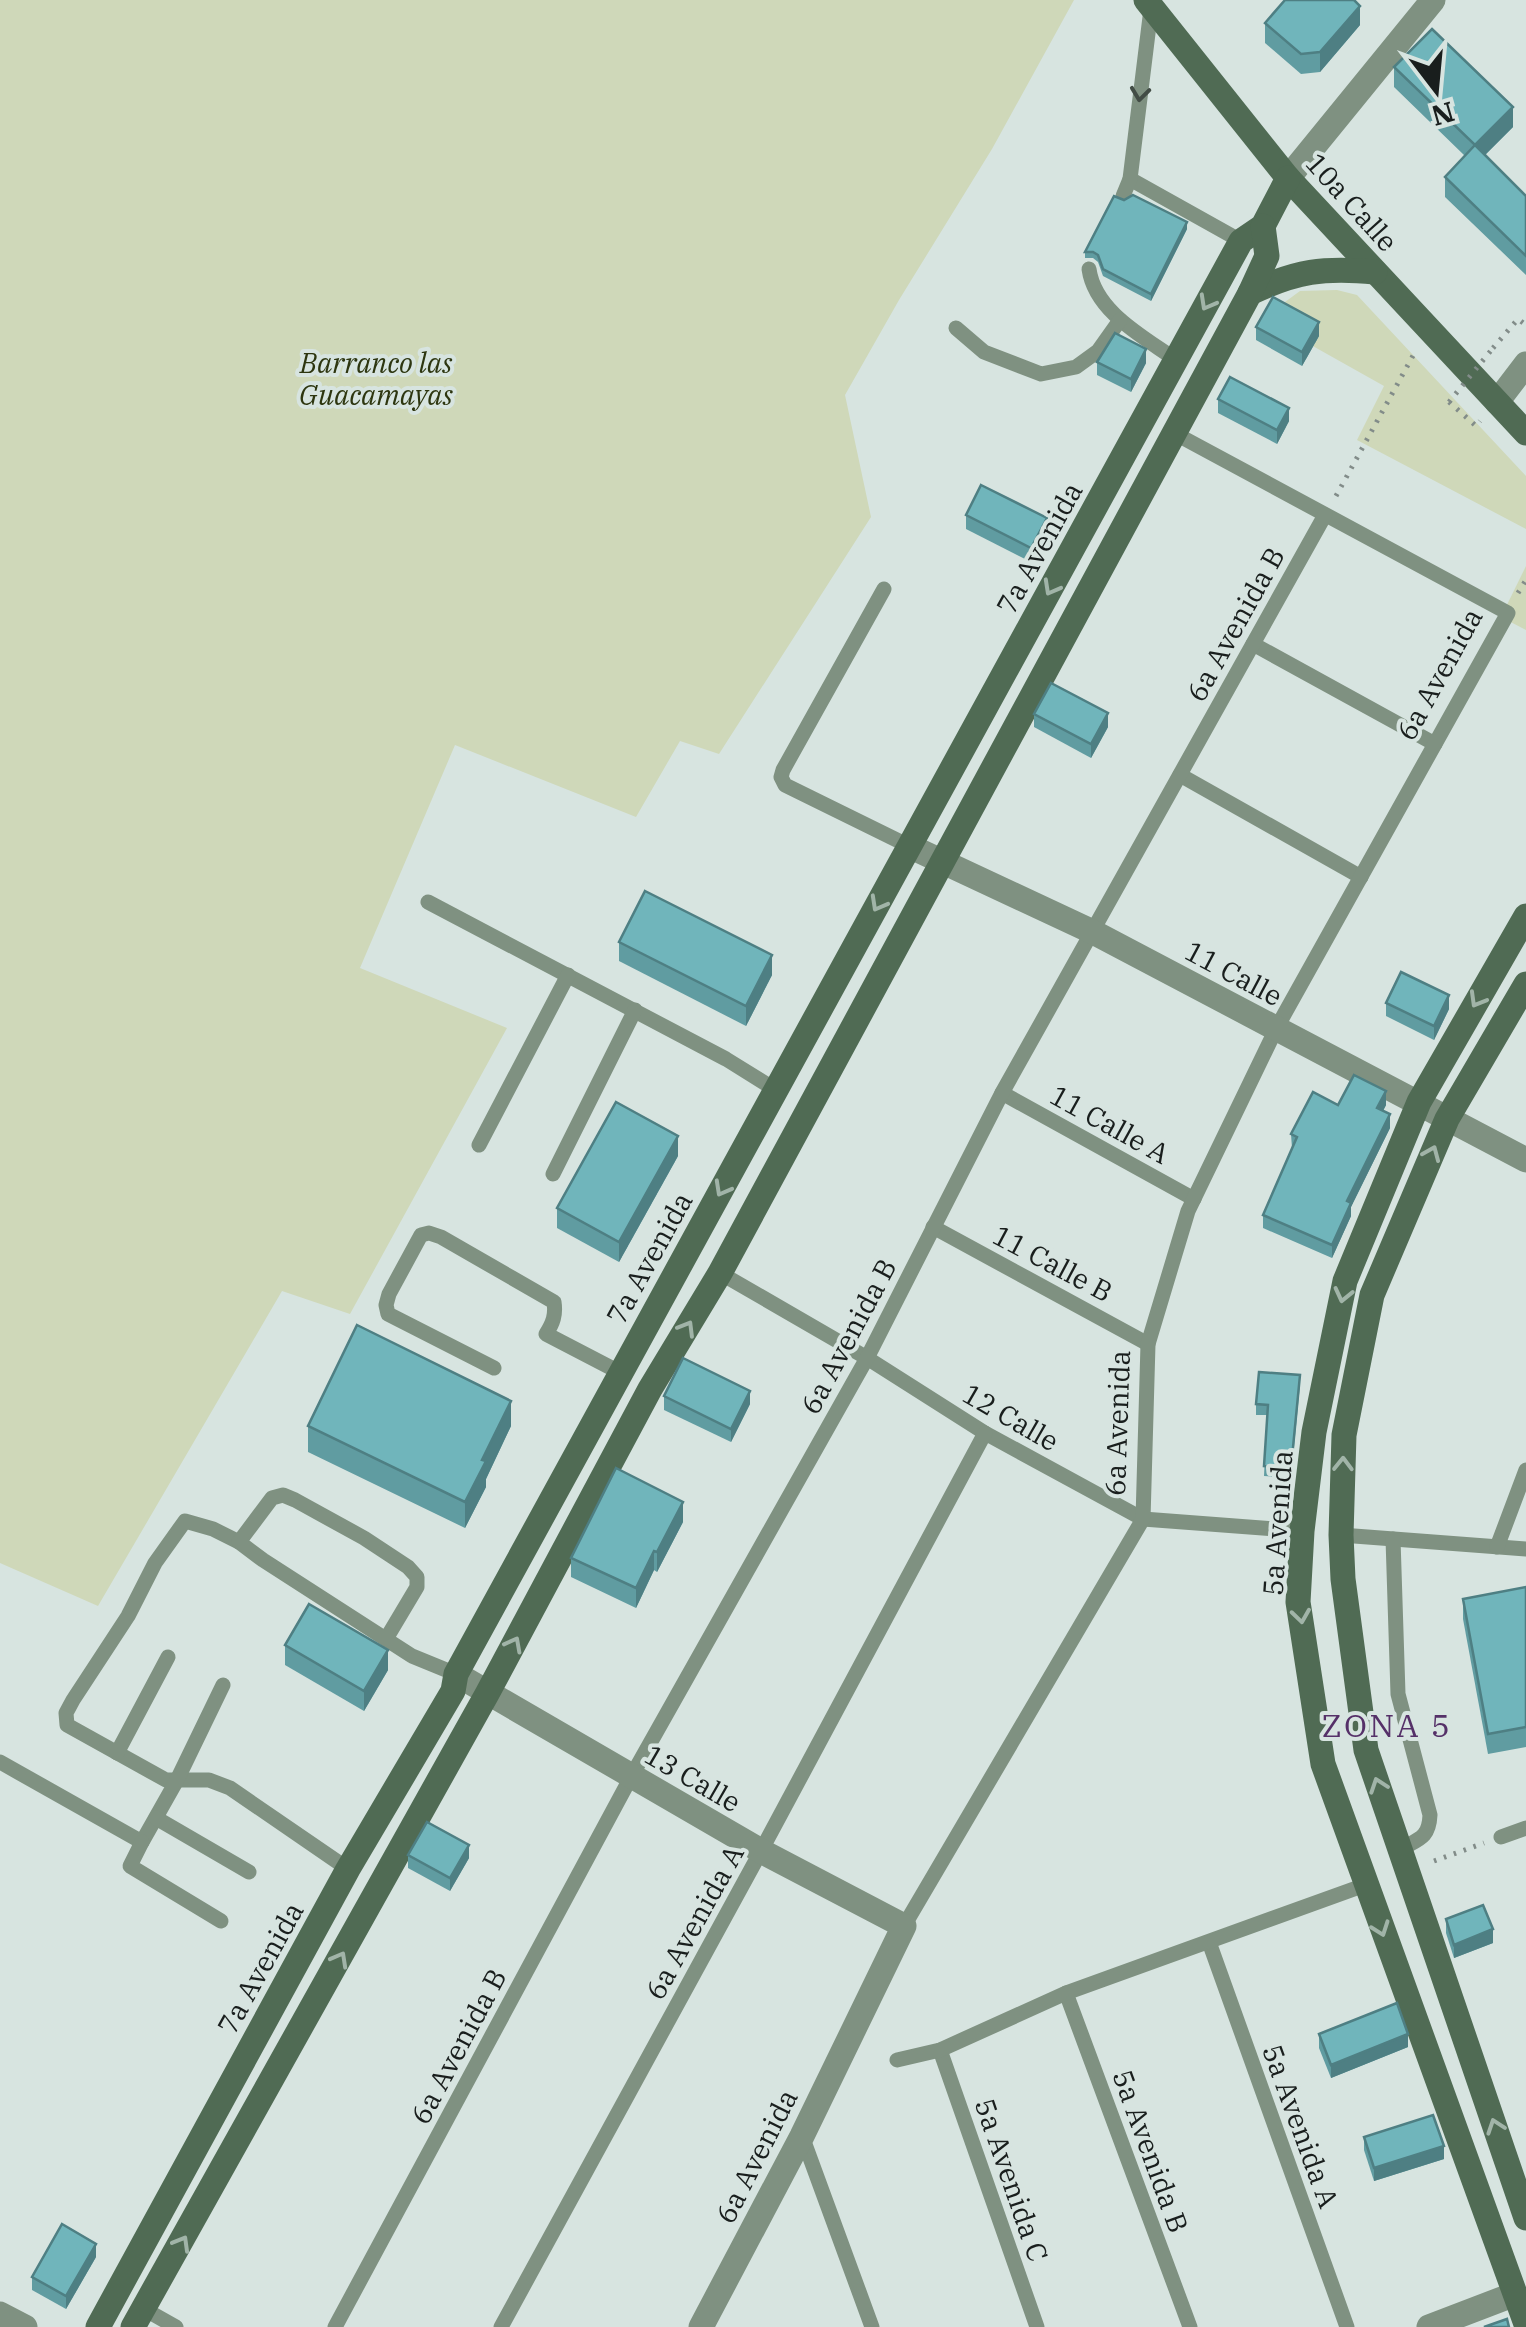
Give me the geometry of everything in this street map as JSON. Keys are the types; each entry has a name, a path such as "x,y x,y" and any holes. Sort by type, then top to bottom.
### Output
{"street":[{"name":"7a Avenida","path":"98,2327 348,1870 453,1690 456,1674 1241,241 1263,226 1288,178 1434,0"},
{"name":"10a Calle","path":"1148,4 1288,178 1526,433"},
{"name":"7a Avenida","path":"138,2318 488,1694 650,1388 720,1273 1250,294 1267,256 1263,226"},
{"path":"1250,294 1311,271 1375,272"},
{"path":"1496,402 1526,364"},
{"name":"11 Calle","path":"909,846 1093,932 1526,1160"},
{"name":"5a Avenida","path":"1526,916 1419,1104 1346,1282 1314,1432 1298,1602 1323,1764 1526,2324"},
{"path":"1526,984 1446,1118 1372,1295 1344,1435 1341,1535 1366,1750 1526,2218"},
{"path":"621,1372 650,1388"},
{"name":"13 Calle","path":"456,1674 761,1851 904,1926"},
{"name":"6a Avenida","path":"701,2327 802,2136 904,1926"},
{"path":"1429,2327 1515,2294"},
{"path":"0,2314 25,2327"}],"lane":[{"path":"1122,196 1130,178 1148,4"},
{"path":"1130,178 1241,241"},
{"path":"1089,269 1091,282 1102,301 1120,320 1176,360"},
{"path":"956,328 984,352 1041,374 1076,367 1098,351 1120,320"},
{"path":"1174,433 1325,515"},
{"name":"6a Avenida","path":"904,1926 1144,1519 1148,1344 1188,1210 1276,1029 1508,612 1325,515"},
{"name":"6a Avenida B","path":"335,2327 631,1777 866,1358 1002,1093 1325,515"},
{"path":"884,589 781,777 785,785 909,846"},
{"path":"1252,644 1435,744"},
{"path":"1180,775 1360,877"},
{"path":"428,902 726,1059 776,1090"},
{"path":"479,1145 568,975"},
{"path":"552,1174 635,1010"},
{"name":"11 Calle A","path":"1002,1093 1194,1199"},
{"name":"11 Calle B","path":"933,1227 1148,1344"},
{"path":"494,1368 388,1314 389,1294 421,1235 441,1237 554,1302 556,1311 546,1334 621,1372"},
{"name":"12 Calle","path":"720,1273 985,1433 1144,1519 1302,1532"},
{"name":"6a Avenida A","path":"501,2327 985,1433"},
{"path":"1497,1547 1526,1470"},
{"path":"238,1542 272,1498 283,1496 393,1557 417,1577 417,1587 386,1639"},
{"path":"348,1870 230,1788 209,1780 166,1780 67,1725 66,1713 73,1700 184,1521 238,1542 412,1656 456,1674"},
{"path":"1341,1535 1526,1549"},
{"path":"1393,1539 1398,1694 1430,1815 1429,1828 1404,1860"},
{"path":"117,1753 168,1657"},
{"path":"220,1921 130,1866 223,1685"},
{"path":"0,1762 142,1842"},
{"path":"156,1818 250,1872"},
{"path":"1501,1837 1526,1828"},
{"path":"898,2060 940,2050 1066,1993 1366,1886"},
{"name":"5a Avenida A","path":"1208,1942 1347,2327"},
{"name":"5a Avenida B","path":"1066,1993 1190,2327"},
{"name":"5a Avenida C","path":"940,2050 1037,2327"},
{"path":"802,2136 872,2327"},
{"path":"138,2318 176,2327"}],"path":[{"path":"1476,426 1449,402 1518,319 1526,325"},
{"path":"1325,515 1406,370"},
{"path":"1404,1860 1470,1848"}],"green space":[{"name":"Barranco las Guacamayas","path":"0,0 1074,0 992,149 845,395 871,517 719,754 680,741 636,817 455,745 360,968 507,1028 350,1314 282,1291 98,1606 0,1563"},
{"path":"1337,290 1357,295 1526,476 1526,529 1357,440 1384,386 1263,318 1300,291"},
{"path":"1526,566 1526,630 1501,617"}],"building":[{"path":"1285,0 1354,0 1360,6 1320,52 1301,54 1265,23"},
{"path":"1432,29 1513,107 1475,145 1394,67"},
{"path":"1475,145 1526,196 1526,256 1445,177"},
{"path":"1133,195 1187,222 1151,294 1103,269 1098,255 1085,252 1114,196 1124,200"},
{"path":"1273,297 1319,322 1302,352 1256,327"},
{"path":"1115,333 1146,349 1131,379 1097,362"},
{"path":"1230,377 1289,408 1277,430 1218,399"},
{"path":"981,485 1047,518 1031,548 966,515"},
{"path":"1051,683 1108,713 1091,744 1034,714"},
{"path":"645,891 772,955 746,1006 619,942"},
{"path":"1401,972 1449,995 1434,1026 1386,1003"},
{"path":"1354,1075 1386,1091 1377,1108 1390,1114 1347,1201 1351,1203 1332,1245 1263,1215 1297,1137 1291,1134 1313,1092 1338,1105"},
{"path":"616,1102 678,1136 619,1242 557,1208"},
{"path":"357,1325 511,1401 465,1502 308,1426"},
{"path":"683,1358 750,1391 731,1429 664,1396"},
{"path":"1259,1372 1300,1375 1291,1468 1264,1466 1268,1405 1256,1404"},
{"path":"616,1468 683,1502 636,1588 571,1558"},
{"path":"1526,1587 1526,1727 1488,1734 1463,1599"},
{"path":"309,1604 388,1650 364,1691 285,1645"},
{"path":"427,1822 469,1845 450,1878 408,1855"},
{"path":"1483,1905 1493,1929 1454,1945 1446,1919"},
{"path":"1397,2003 1408,2034 1331,2065 1319,2034"},
{"path":"1433,2115 1444,2146 1374,2168 1364,2137"},
{"path":"62,2224 96,2244 66,2296 32,2277"},
{"path":"1507,2319 1509,2327 1484,2327"}],"district":[{"name":"ZONA 5","path":"1387,1725"}]}
